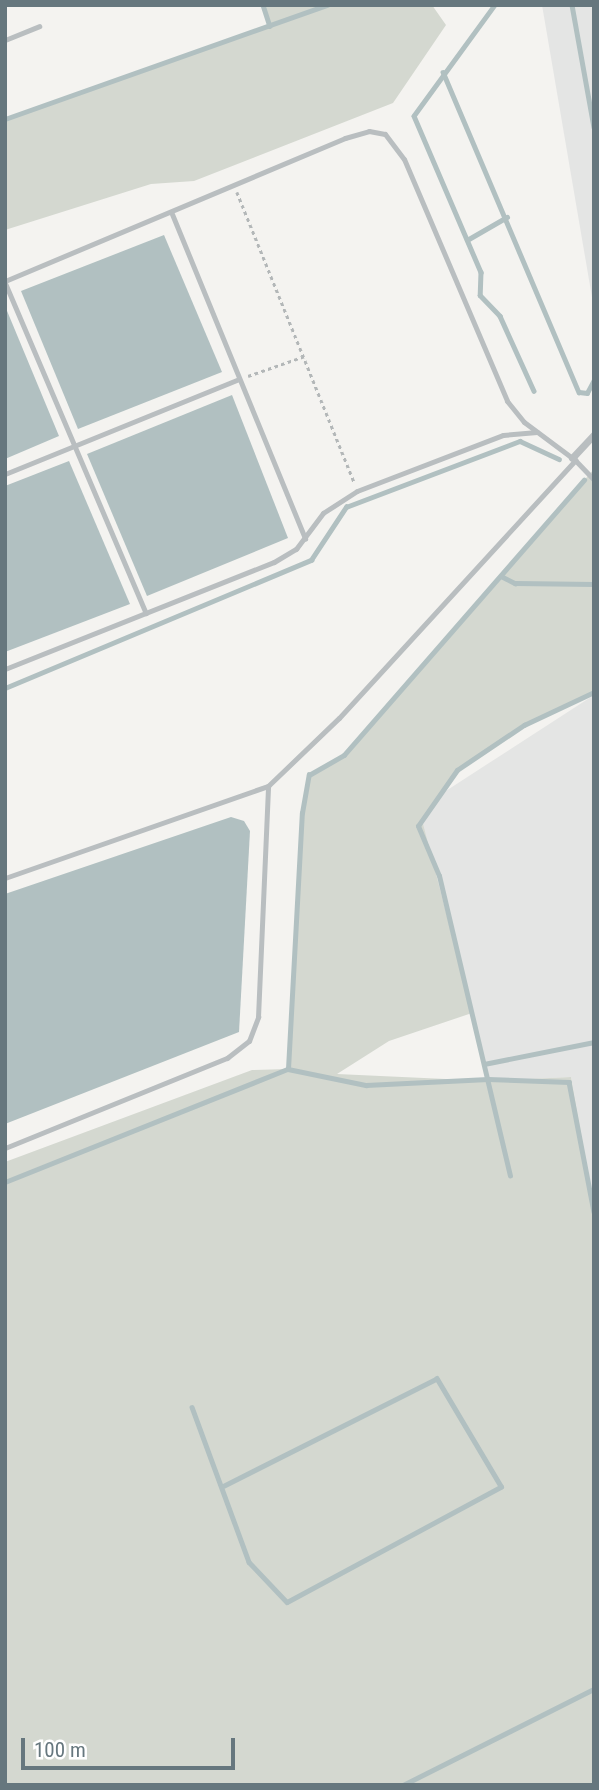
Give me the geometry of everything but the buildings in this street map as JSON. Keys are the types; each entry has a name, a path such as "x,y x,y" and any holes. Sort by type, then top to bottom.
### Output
{"street":[{"path":"573,459 594,434"}],"lane":[{"path":"5,40 39,26"},
{"path":"146,613 5,282 369,131 390,136 404,159 493,374 507,401 538,432 573,459 594,480"},
{"path":"172,214 237,380 305,539"},
{"path":"5,474 237,380"},
{"path":"5,669 274,562 296,550 323,513 357,491 503,435 538,432"},
{"path":"5,878 268,786 339,718 573,459"},
{"path":"5,1148 227,1058 249,1041 258,1017 268,786"}],"path":[{"path":"235,187 357,491"},
{"path":"237,380 305,356"}],"shaded area":[{"path":"263,5 432,5 446,25 393,103 194,181 151,184 5,230 5,119 270,26"},
{"path":"542,5 594,5 594,309"},
{"path":"164,235 222,372 78,429 21,291"},
{"path":"5,306 59,436 5,459"},
{"path":"232,395 288,538 147,596 87,454"},
{"path":"69,461 130,604 5,652 5,486"},
{"path":"594,469 594,692 524,725 457,770 422,820 472,1013 389,1041 337,1074 489,1081 571,1077 594,1205 594,1785 5,1785 5,1162 252,1070 288,1069 302,813 309,775 344,755"},
{"path":"594,695 594,1205 571,1077 489,1081 418,809"},
{"path":"231,817 244,821 250,831 239,1032 5,1124 5,894"}],"waterway":[{"path":"263,5 270,26"},
{"path":"5,119 327,5"},
{"path":"495,5 414,116 481,272 480,295 500,316 534,391"},
{"path":"572,5 594,127"},
{"path":"443,72 579,392 587,393 594,380"},
{"path":"467,240 507,217"},
{"path":"5,688 311,560 346,507 520,441 559,459"},
{"path":"288,1069 302,813 309,775 344,755 584,480"},
{"path":"501,576 515,583 594,584"},
{"path":"510,1176 439,876 418,826 457,770 524,725 594,692"},
{"path":"484,1064 594,1042"},
{"path":"5,1182 288,1069 366,1085 488,1079 569,1082 594,1212"},
{"path":"192,1407 249,1562 287,1602 501,1487 437,1379 224,1486"},
{"path":"403,1785 594,1689"}]}
